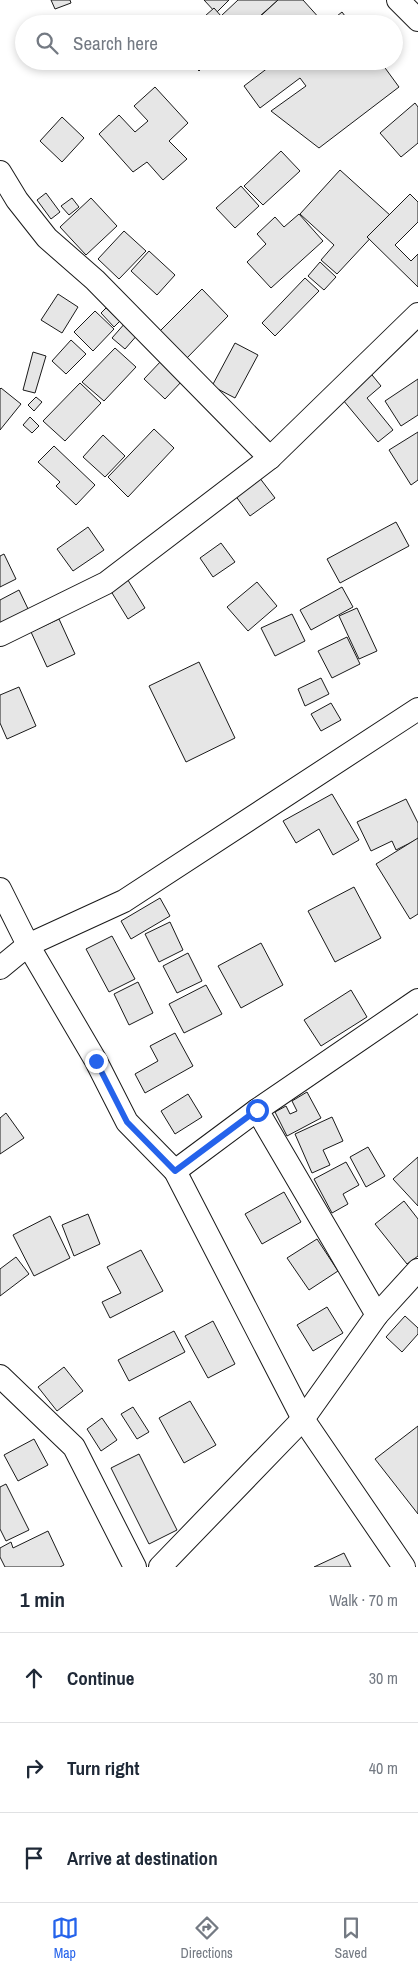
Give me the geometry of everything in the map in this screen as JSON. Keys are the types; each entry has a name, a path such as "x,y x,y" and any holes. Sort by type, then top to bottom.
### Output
{"street":[{"path":"398,0 418,20"},
{"path":"0,172 17,200 47,238 95,280 270,458"},
{"path":"0,636 106,583 270,458 418,314"},
{"path":"0,968 28,945 124,901 418,709"},
{"path":"0,888 28,945 96,1061 127,1122 175,1171 303,1419 404,1567"},
{"path":"175,1171 257,1110 418,1000"},
{"path":"257,1110 377,1315"},
{"path":"160,1567 303,1419 377,1315 418,1270"},
{"path":"0,1376 74,1447 135,1567"}],"building":[{"path":"51,0 70,0 71,3 55,9"},
{"path":"204,0 229,0 216,13"},
{"path":"238,0 278,0 261,15 222,15"},
{"path":"278,0 303,0 316,15 262,15"},
{"path":"214,8 220,15 206,15"},
{"path":"265,70 387,70 399,87 319,148 271,111 306,86 300,78 260,108 244,86"},
{"path":"155,87 188,123 169,141 187,159 163,180 147,162 133,172 99,134 119,115 135,132 148,121 134,106"},
{"path":"415,103 418,107 418,143 401,157 380,133"},
{"path":"62,117 84,138 62,162 40,141"},
{"path":"281,151 300,171 263,205 244,186"},
{"path":"340,170 391,216 337,274 321,260 334,245 300,214"},
{"path":"241,186 259,206 235,228 216,208"},
{"path":"46,193 60,212 51,219 37,200"},
{"path":"410,194 418,202 418,222 395,245 411,261 418,254 418,287 367,237"},
{"path":"72,198 79,207 69,215 61,206"},
{"path":"91,198 117,226 86,255 60,227"},
{"path":"299,214 323,241 271,288 247,262 266,244 257,234 275,217 284,227"},
{"path":"124,231 146,251 119,279 98,259"},
{"path":"149,251 175,275 157,295 131,271"},
{"path":"320,262 336,277 324,290 308,276"},
{"path":"305,278 319,291 275,336 262,323"},
{"path":"202,289 228,316 184,361 157,334"},
{"path":"58,294 78,307 62,333 41,320"},
{"path":"106,308 120,321 114,327 101,313"},
{"path":"95,311 114,329 93,351 74,332"},
{"path":"126,322 139,333 125,349 112,338"},
{"path":"71,340 86,354 66,374 52,361"},
{"path":"235,343 258,355 235,398 212,386"},
{"path":"115,348 136,367 104,401 82,382"},
{"path":"33,352 46,356 35,393 23,390"},
{"path":"162,360 183,380 165,399 144,379"},
{"path":"368,370 381,386 367,398 393,430 378,442 338,394"},
{"path":"418,379 418,415 401,426 385,401"},
{"path":"80,383 101,403 65,441 43,421"},
{"path":"0,389 21,404 0,430"},
{"path":"36,397 42,402 34,411 28,405"},
{"path":"30,417 39,426 32,433 23,425"},
{"path":"154,429 174,448 128,497 108,477"},
{"path":"418,432 418,480 411,485 389,450"},
{"path":"103,435 125,456 105,477 83,457"},
{"path":"54,446 95,485 76,505 56,486 60,482 38,462"},
{"path":"259,477 275,498 250,516 235,495"},
{"path":"396,522 409,546 340,583 327,559"},
{"path":"88,527 104,550 73,571 57,549"},
{"path":"221,543 235,562 213,577 200,558"},
{"path":"4,554 16,579 0,587 0,556"},
{"path":"126,577 145,608 128,619 109,588"},
{"path":"257,582 277,606 248,631 227,607"},
{"path":"342,587 353,607 311,630 300,610"},
{"path":"19,590 30,613 0,627 0,600"},
{"path":"357,608 377,651 359,659 339,616"},
{"path":"292,614 305,641 275,656 261,628"},
{"path":"59,619 75,654 47,667 31,632"},
{"path":"347,637 360,664 332,678 318,651"},
{"path":"199,662 235,738 186,762 149,686"},
{"path":"321,678 329,694 305,706 298,689"},
{"path":"19,687 36,726 7,739 0,723 0,695"},
{"path":"331,703 341,720 321,731 311,714"},
{"path":"332,794 359,840 333,855 319,829 296,843 283,821"},
{"path":"406,799 418,823 418,839 396,850 392,841 371,851 357,822"},
{"path":"418,838 418,914 410,919 376,864"},
{"path":"354,887 381,938 335,962 308,911"},
{"path":"160,898 170,916 131,939 121,921"},
{"path":"170,922 183,950 159,962 145,934"},
{"path":"112,936 135,979 109,992 86,949"},
{"path":"261,943 283,985 241,1008 218,966"},
{"path":"188,953 202,981 177,993 163,966"},
{"path":"138,982 153,1013 129,1025 114,994"},
{"path":"206,985 222,1014 184,1033 169,1004"},
{"path":"351,990 367,1017 321,1046 304,1020"},
{"path":"175,1033 193,1066 145,1093 135,1074 158,1061 150,1046"},
{"path":"307,1092 321,1118 287,1136 275,1112 286,1106 290,1114 297,1111 292,1101"},
{"path":"188,1094 202,1117 175,1134 161,1111"},
{"path":"6,1113 24,1138 0,1154 0,1118"},
{"path":"332,1117 343,1141 323,1150 330,1165 312,1173 295,1134"},
{"path":"368,1147 385,1176 366,1187 350,1157"},
{"path":"418,1157 418,1206 393,1179"},
{"path":"346,1162 359,1185 343,1194 348,1204 332,1213 314,1179"},
{"path":"284,1192 301,1222 262,1244 245,1214"},
{"path":"404,1201 418,1219 418,1256 407,1264 375,1224"},
{"path":"88,1214 100,1244 74,1256 62,1225"},
{"path":"50,1216 70,1258 34,1276 13,1235"},
{"path":"317,1239 338,1271 309,1290 287,1258"},
{"path":"141,1250 163,1291 110,1318 102,1302 121,1293 107,1267"},
{"path":"16,1257 29,1274 0,1296 0,1269"},
{"path":"327,1307 343,1333 313,1351 297,1325"},
{"path":"405,1316 418,1328 418,1334 402,1352 386,1337"},
{"path":"213,1321 235,1364 208,1378 185,1336"},
{"path":"174,1331 185,1352 129,1381 118,1360"},
{"path":"64,1367 83,1391 57,1411 38,1387"},
{"path":"190,1401 216,1445 184,1463 159,1418"},
{"path":"133,1407 149,1432 137,1439 121,1414"},
{"path":"102,1418 117,1440 101,1451 87,1429"},
{"path":"418,1426 418,1514 375,1459"},
{"path":"34,1439 48,1465 18,1481 4,1455"},
{"path":"139,1454 177,1530 149,1544 111,1468"},
{"path":"6,1484 29,1530 6,1541 0,1529 0,1487"},
{"path":"48,1531 64,1565 60,1567 5,1567 0,1557 0,1548 11,1542 13,1548"},
{"path":"344,1553 351,1567 314,1567"}],"route":[{"path":"96,1061 127,1122 175,1171 257,1110"}]}
